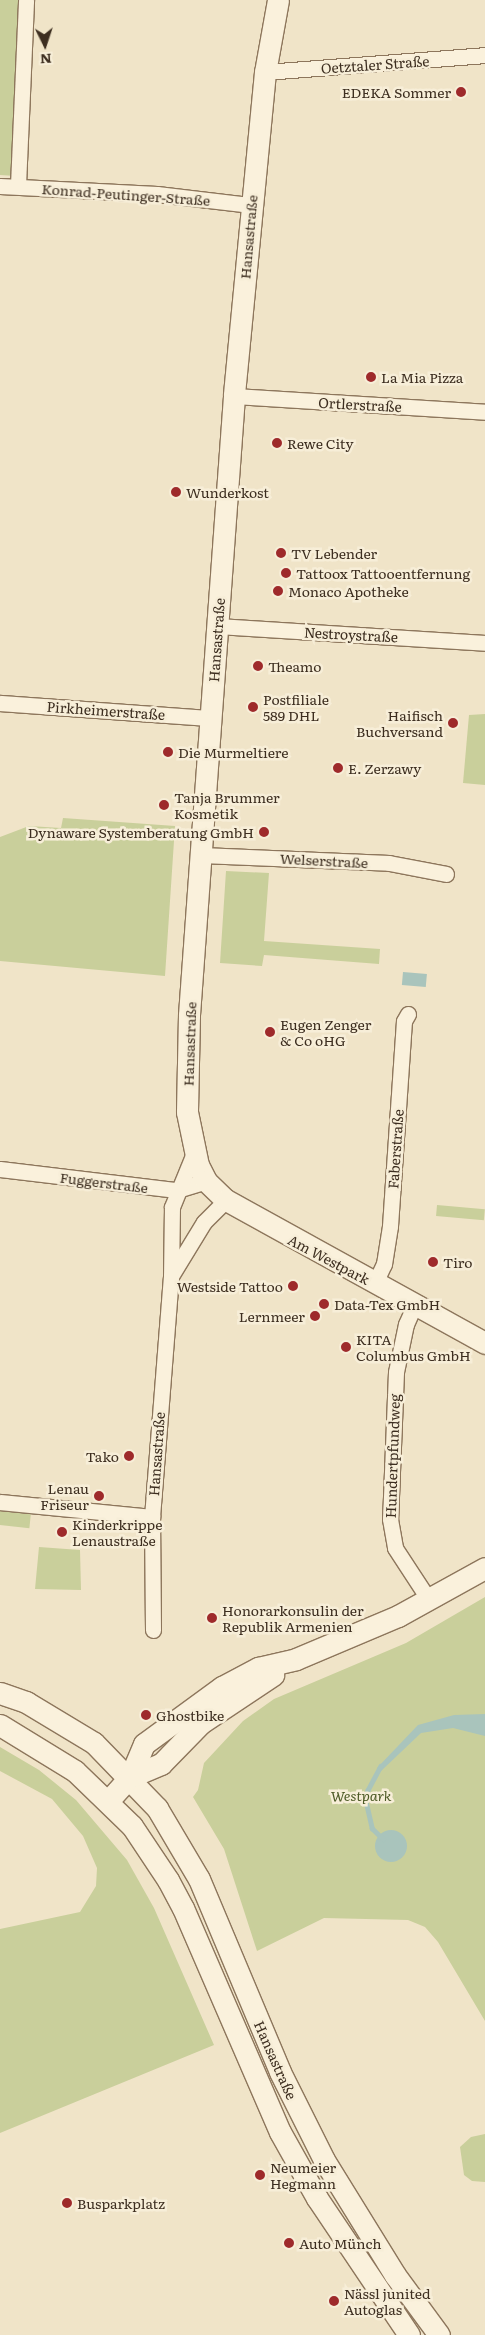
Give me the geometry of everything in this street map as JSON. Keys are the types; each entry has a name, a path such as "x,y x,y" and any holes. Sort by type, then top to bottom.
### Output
{"street":[{"path":"18,185 26,0"},
{"name":"Hansastraße","path":"153,1630 152,1517 171,1278 169,1252 177,1190 194,1153 187,1112 187,1048 234,396 265,72 278,0"},
{"name":"Oetztaler Straße","path":"265,72 485,56"},
{"name":"Konrad-Peutinger-Straße","path":"0,186 18,185 157,194 251,204"},
{"name":"Ortlerstraße","path":"234,396 485,412"},
{"name":"Nestroystraße","path":"217,626 485,643"},
{"name":"Pirkheimerstraße","path":"0,702 211,718"},
{"name":"Welserstraße","path":"201,855 389,863 446,874"},
{"name":"Faberstraße","path":"375,1283 384,1264 390,1226 404,1021 408,1014"},
{"name":"Am Westpark","path":"194,1153 206,1181 226,1200 485,1343"},
{"name":"Fuggerstraße","path":"0,1170 177,1190 206,1181"},
{"name":"Hansastraße","path":"171,1278 204,1222 226,1200"},
{"name":"Hundertpfundweg","path":"415,1304 406,1324 396,1372 390,1519 395,1548 429,1600"},
{"path":"0,1502 152,1517"},
{"path":"109,1800 130,1777 161,1764 201,1723 296,1659 429,1600 485,1568"},
{"name":"Hansastraße","path":"0,1693 26,1702 94,1743 130,1777 157,1808 199,1879 280,2072 324,2160 395,2275 439,2335"},
{"name":"Hansastraße","path":"0,1725 63,1762 109,1800 132,1826 168,1880 258,2085 316,2198 409,2335"}],"green space":[{"path":"0,0 21,0 15,176 0,175"},
{"path":"485,714 485,785 463,783 469,715"},
{"path":"63,818 175,826 165,976 0,961 0,837 29,826 61,828"},
{"path":"226,871 269,873 264,941 380,949 379,964 264,955 262,966 220,963"},
{"path":"437,1205 485,1209 484,1220 436,1216"},
{"path":"0,1511 31,1514 29,1528 0,1525"},
{"path":"39,1547 80,1550 81,1590 35,1589"},
{"name":"Westpark","path":"485,1597 485,2021 438,1942 425,1927 408,1920 324,1918 257,1951 224,1849 193,1797 198,1790 204,1763 243,1721 274,1699 406,1643"},
{"path":"0,1747 39,1770 76,1800 127,1860 154,1908 214,2045 0,2133 0,1929 80,1912 96,1886 97,1868 83,1836 52,1799 0,1771"},
{"path":"485,2134 485,2182 472,2181 464,2175 460,2147 471,2137"}],"water":[{"path":"403,972 427,974 426,987 402,985"},
{"path":"485,1714 485,1736 453,1728 421,1733 380,1772 377,1768 418,1725 454,1715"},
{"path":"391,1830 402,1835 407,1846 402,1857 391,1862 380,1857 375,1846 380,1835"}],"waterway":[{"path":"381,1766 368,1790 366,1801 372,1828 383,1839"}],"place":[{"name":"EDEKA Sommer","path":"461,92"},
{"name":"La Mia Pizza","path":"371,377"},
{"name":"Rewe City","path":"277,443"},
{"name":"Wunderkost","path":"176,492"},
{"name":"TV Lebender","path":"281,553"},
{"name":"Tattoox Tattooentfernung","path":"286,573"},
{"name":"Monaco Apotheke","path":"278,591"},
{"name":"Theamo","path":"258,666"},
{"name":"Postfiliale 589 DHL","path":"253,707"},
{"name":"Haifisch Buchversand","path":"453,723"},
{"name":"Die Murmeltiere","path":"168,752"},
{"name":"E. Zerzawy","path":"338,768"},
{"name":"Tanja Brummer Kosmetik","path":"164,805"},
{"name":"Dynaware Systemberatung GmbH","path":"264,832"},
{"name":"Eugen Zenger & Co oHG","path":"270,1032"},
{"name":"Tiro","path":"433,1262"},
{"name":"Westside Tattoo","path":"293,1286"},
{"name":"Data-Tex GmbH","path":"324,1304"},
{"name":"Lernmeer","path":"315,1316"},
{"name":"KITA Columbus GmbH","path":"346,1347"},
{"name":"Tako","path":"129,1456"},
{"name":"Lenau Friseur","path":"99,1496"},
{"name":"Kinderkrippe Lenaustraße","path":"62,1532"},
{"name":"Honorarkonsulin der Republik Armenien","path":"212,1618"},
{"name":"Ghostbike","path":"146,1715"},
{"name":"Neumeier Heg‍mann","path":"260,2175"},
{"name":"Busparkplatz","path":"67,2203"},
{"name":"Auto Münch","path":"289,2243"},
{"name":"Nässl junited Autoglas","path":"334,2301"}]}
